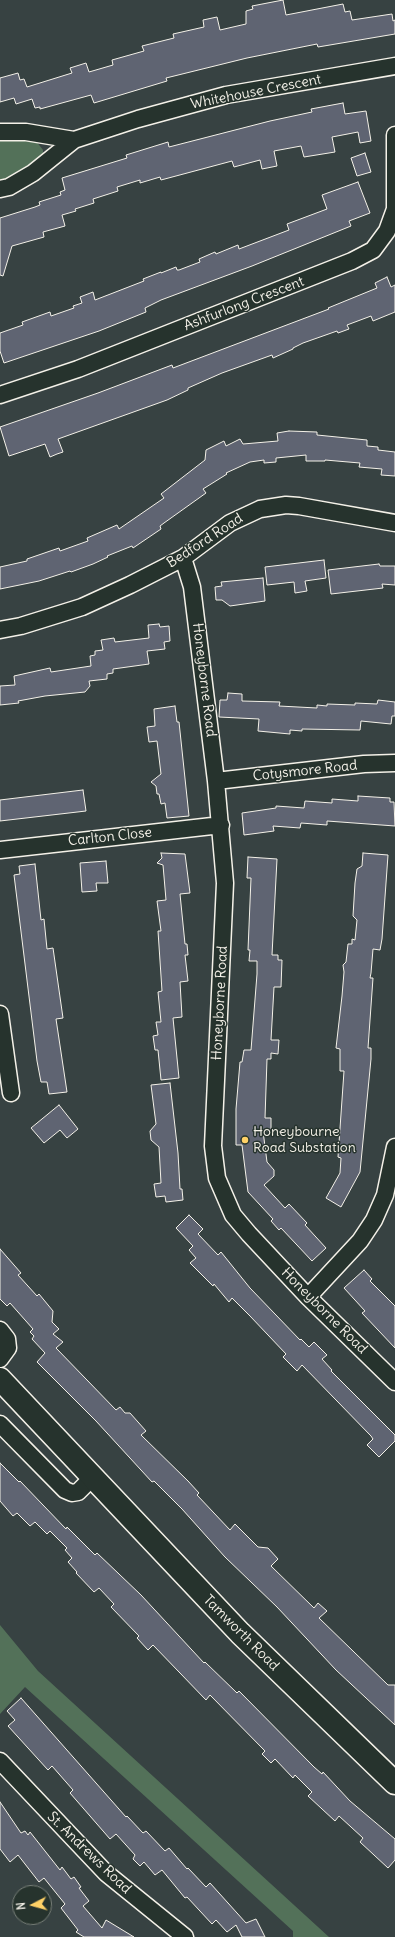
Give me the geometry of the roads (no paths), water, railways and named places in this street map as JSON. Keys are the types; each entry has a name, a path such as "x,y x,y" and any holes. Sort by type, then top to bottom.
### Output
{"main road":[{"name":"Tamworth Road","path":"0,1379 240,1634 395,1783"}],"street":[{"name":"Whitehouse Crescent","path":"0,189 9,187 33,173 74,140 138,119 226,95 395,66"},
{"name":"Whitehouse Crescent","path":"0,132 26,132 74,140"},
{"name":"Ashfurlong Crescent","path":"0,395 85,366 346,264 373,250 387,231 395,209 395,135"},
{"name":"Bedford Road","path":"0,630 21,626 82,607 130,585 183,558 230,523 260,510 286,505 316,508 395,523"},
{"name":"Honeyborne Road","path":"183,558 192,587 221,825 225,883 213,1146 217,1178 233,1215 308,1297 395,1382"},
{"name":"Cotysmore Road","path":"216,781 364,764 395,763"},
{"name":"Carlton Close","path":"0,850 221,825"},
{"path":"0,1014 4,1070 11,1093"},
{"path":"308,1297 360,1241 374,1220 385,1195 395,1147"},
{"path":"0,1330 7,1339 8,1348 0,1359"},
{"path":"0,1424 65,1490 72,1493 78,1492 92,1478"},
{"name":"St. Andrews Road","path":"0,1761 106,1873 185,1937"}],"place":[{"name":"Honeybourne Road Substation","path":"245,1140"}]}
